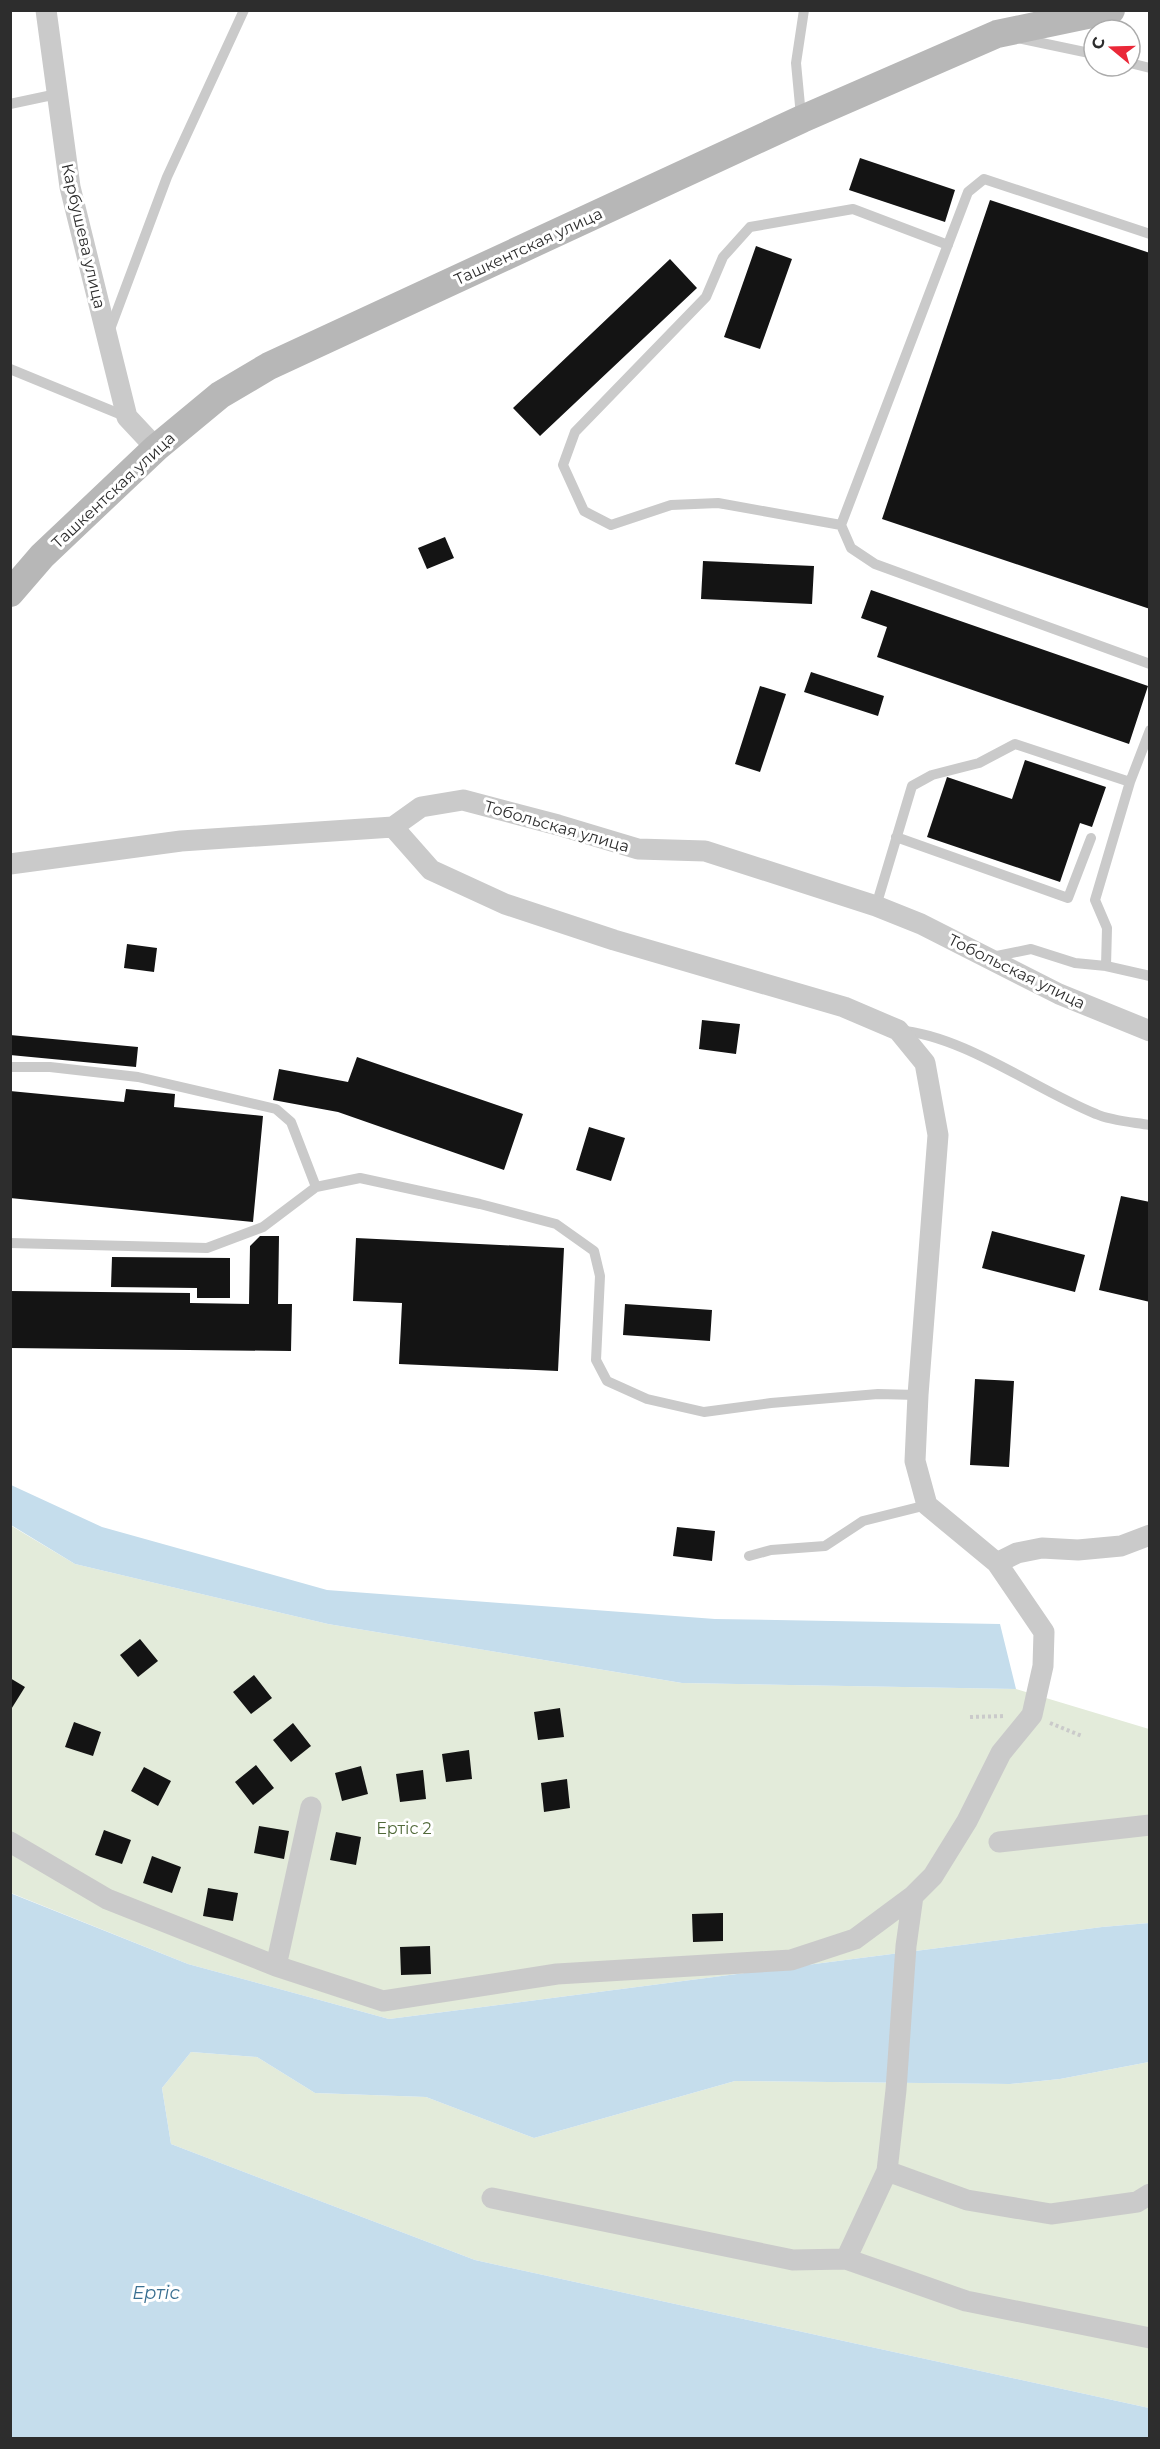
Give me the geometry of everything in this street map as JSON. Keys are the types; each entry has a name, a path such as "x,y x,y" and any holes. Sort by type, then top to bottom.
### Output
{"main road":[{"name":"Ташкентская улица","path":"10,593 42,556 156,448 220,395 269,366 801,119 997,34 1111,10"}],"street":[{"name":"Карбушева улица","path":"41,11 57,94 70,187 127,417 156,448"},
{"name":"Тобольская улица","path":"393,827 421,807 462,800 638,849 705,851 876,906 921,924 1059,994 1149,1031"},
{"path":"10,864 181,841 393,827 431,870 505,904 614,940 844,1007 898,1030 925,1063 938,1135 915,1461 927,1505 997,1563 1044,1632 1043,1666 1032,1715 1001,1753 967,1821 933,1876 913,1896 855,1940 790,1960 557,1974 382,2001 276,1966 107,1899 10,1842"},
{"path":"997,1563 1017,1552 1042,1548 1078,1550 1121,1546 1149,1535"},
{"path":"276,1966 311,1808"},
{"path":"999,1842 1149,1825"},
{"path":"846,2259 887,2171 896,2090 906,1946 913,1896"},
{"path":"887,2171 967,2200 1051,2214 1137,2202 1149,2194"},
{"path":"492,2198 793,2260 846,2259 966,2301 1149,2338"}],"lane":[{"path":"107,338 167,177 244,10"},
{"path":"801,119 796,63 804,10"},
{"path":"997,34 1082,52"},
{"path":"10,104 57,94"},
{"path":"1149,234 984,179 968,192 841,525 851,548 874,564 1149,664"},
{"path":"841,525 718,503 671,506 611,525 584,511 563,465 575,432 706,297 723,257 750,227 853,209 948,245"},
{"path":"10,369 127,417"},
{"path":"1106,966 1107,928 1095,900 1130,782 1149,730"},
{"path":"876,906 912,786 932,775 979,763 1015,744 1130,782"},
{"path":"896,837 1068,898 1091,838"},
{"path":"987,958 1031,949 1075,963 1106,966 1149,976"},
{"path":"898,1030 923,1032 1024,1078 1097,1115 1149,1125"},
{"path":"10,1067 50,1067 138,1077 276,1110 291,1122 316,1187"},
{"path":"10,1243 207,1248 263,1227 316,1187 360,1178 480,1204 556,1224 594,1251 600,1276 596,1360 607,1381 647,1399 704,1412 771,1403 878,1394 918,1395"},
{"path":"749,1556 771,1550 825,1546 863,1521 927,1505"}],"green space":[{"name":"Ертіс 2","path":"10,1525 75,1564 328,1624 682,1683 1016,1689 1149,1729 1149,1923 1102,1927 389,2019 188,1964 11,1893"},
{"path":"191,2052 257,2057 315,2093 426,2097 534,2138 735,2081 1010,2084 1060,2079 1149,2062 1149,2408 475,2260 171,2144 162,2088"}],"water":[{"path":"11,1485 102,1527 327,1590 715,1619 1000,1624 1016,1689 682,1683 328,1624 75,1564 11,1525"},
{"name":"Ертіс","path":"10,1893 188,1964 389,2019 1102,1927 1149,1923 1149,2062 1060,2079 1010,2084 735,2081 534,2138 426,2097 315,2093 257,2057 191,2052 162,2088 171,2144 475,2260 1149,2408 1149,2438 11,2438"}],"building":[{"path":"860,158 955,190 945,222 849,190"},
{"path":"990,200 1150,253 1150,609 882,519"},
{"path":"756,246 792,259 760,349 724,337"},
{"path":"670,259 697,288 540,436 513,408"},
{"path":"445,537 454,558 427,569 418,548"},
{"path":"703,561 814,566 812,604 701,599"},
{"path":"871,590 1148,686 1129,744 877,657 887,627 861,618"},
{"path":"811,672 884,696 878,716 804,692"},
{"path":"760,686 786,694 760,772 735,764"},
{"path":"1025,760 1106,787 1092,827 1080,823 1060,882 927,837 947,777 1012,799"},
{"path":"127,944 157,948 154,972 124,968"},
{"path":"702,1020 740,1024 736,1054 699,1049"},
{"path":"10,1035 138,1047 136,1067 10,1055"},
{"path":"357,1057 523,1114 504,1170 338,1112 273,1100 279,1069 348,1082"},
{"path":"126,1089 175,1094 174,1107 263,1116 253,1222 10,1198 10,1091 124,1102"},
{"path":"589,1127 625,1138 611,1181 576,1170"},
{"path":"1121,1196 1150,1202 1150,1302 1099,1290"},
{"path":"992,1231 1085,1255 1075,1292 982,1268"},
{"path":"260,1236 279,1236 278,1304 292,1304 291,1351 10,1348 10,1291 190,1293 190,1303 249,1304 250,1246"},
{"path":"356,1238 564,1248 558,1371 399,1364 402,1303 353,1301"},
{"path":"112,1257 230,1258 230,1298 197,1298 197,1288 111,1287"},
{"path":"625,1304 712,1310 710,1341 623,1335"},
{"path":"975,1379 1014,1381 1009,1467 970,1465"},
{"path":"677,1527 715,1531 712,1561 673,1556"},
{"path":"140,1639 158,1661 138,1677 120,1655"},
{"path":"254,1675 272,1698 251,1714 233,1692"},
{"path":"10,1678 25,1687 10,1711"},
{"path":"560,1708 564,1737 538,1740 534,1712"},
{"path":"74,1722 101,1732 93,1756 65,1747"},
{"path":"293,1723 311,1746 291,1762 273,1740"},
{"path":"469,1750 472,1779 446,1782 442,1754"},
{"path":"256,1765 274,1788 253,1805 235,1782"},
{"path":"361,1766 368,1794 342,1801 335,1773"},
{"path":"144,1767 171,1781 158,1806 131,1791"},
{"path":"423,1770 426,1799 400,1802 396,1774"},
{"path":"567,1779 570,1808 544,1812 541,1783"},
{"path":"259,1826 289,1831 284,1859 254,1853"},
{"path":"104,1830 131,1840 122,1864 95,1855"},
{"path":"336,1832 361,1837 356,1865 330,1860"},
{"path":"152,1856 181,1867 172,1893 143,1883"},
{"path":"208,1888 238,1893 233,1921 203,1916"},
{"path":"723,1913 723,1941 693,1942 692,1914"},
{"path":"430,1946 431,1974 401,1975 400,1947"}]}
